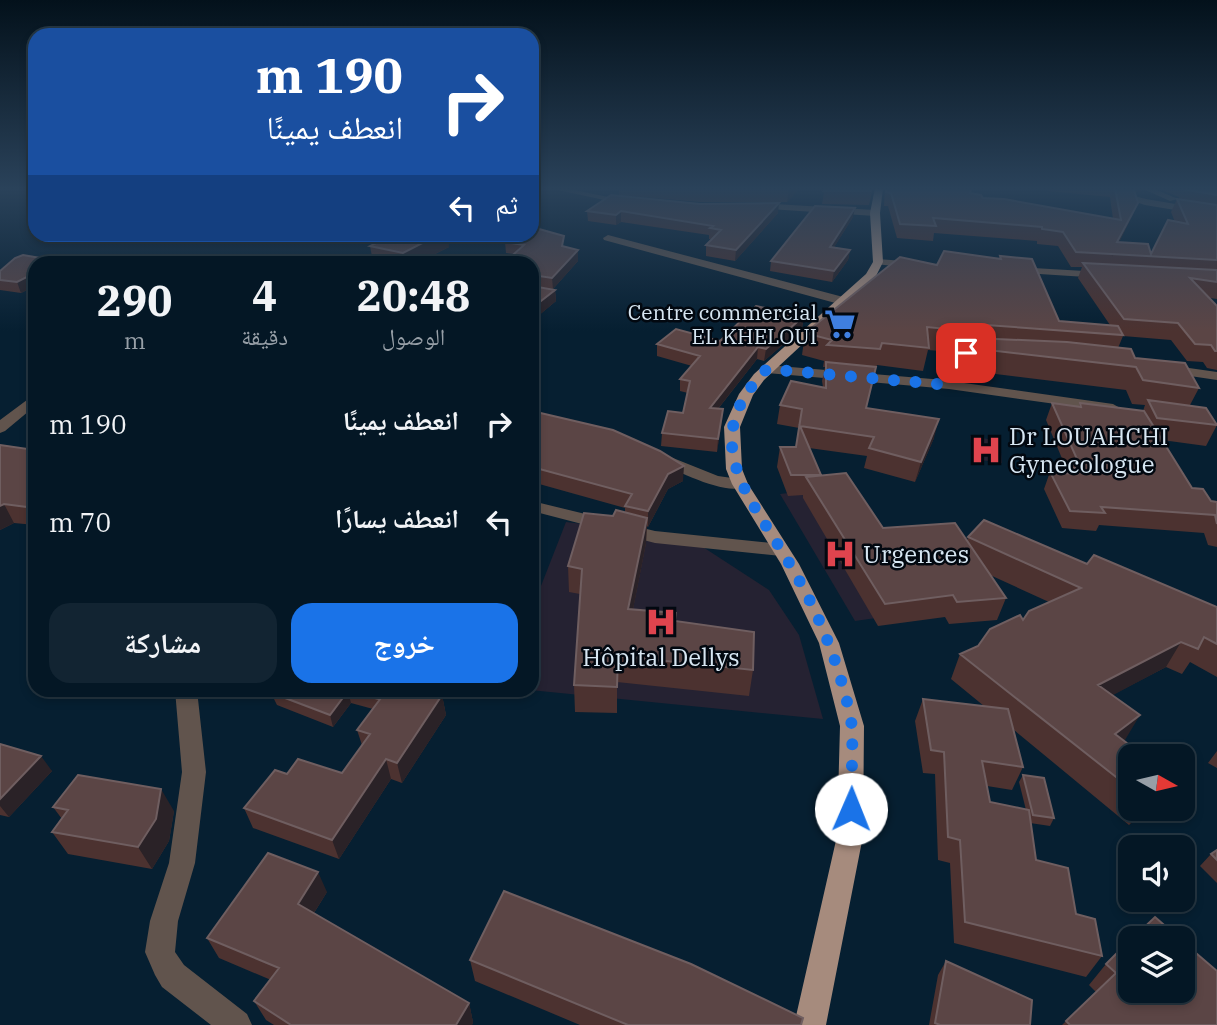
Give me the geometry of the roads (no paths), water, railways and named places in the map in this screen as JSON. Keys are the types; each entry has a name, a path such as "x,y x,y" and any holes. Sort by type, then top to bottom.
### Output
{"main road":[{"path":"810,1025 850,836 852,726 829,643 781,550 740,484 734,469 732,427 746,394 767,369 870,276 878,262 876,236"}],"street":[{"path":"608,238 843,300"},
{"path":"878,262 931,265"},
{"path":"996,269 1038,278 1119,275"},
{"path":"949,385 957,357 966,353 1006,355"},
{"path":"1154,368 1217,376"},
{"path":"767,369 949,385 1133,411"},
{"path":"0,428 28,404"},
{"path":"653,454 715,481 740,484"},
{"path":"539,508 656,537 781,550"},
{"path":"188,697 194,772 182,863 164,921 160,951 173,976 236,1025"}],"place":[{"name":"Centre commercial EL KHELOUI","path":"840,324"},
{"name":"Dr LOUAHCHI Gynecologue","path":"986,450"},
{"name":"Urgences","path":"840,554"},
{"name":"Hôpital Dellys","path":"661,622"}]}
